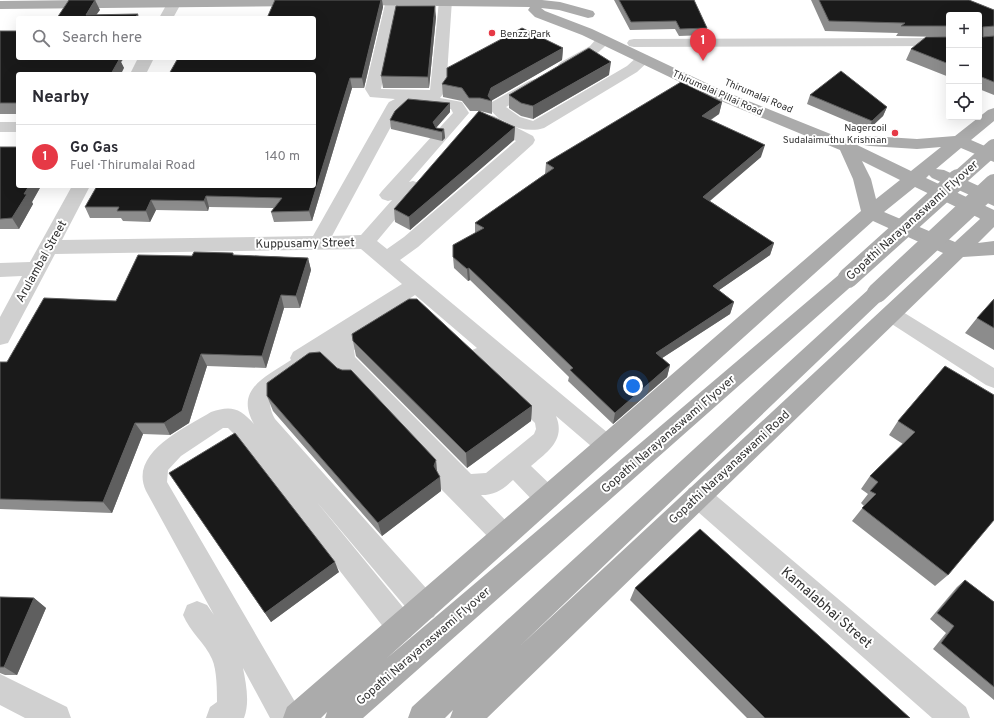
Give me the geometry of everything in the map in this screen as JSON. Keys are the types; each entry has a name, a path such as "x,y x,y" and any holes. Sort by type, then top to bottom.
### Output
{"main road":[{"path":"337,2 552,0"},
{"name":"Thirumalai Road","path":"575,0 598,23 634,43 713,76"},
{"path":"532,1 560,6 588,14"},
{"name":"Thirumalai Pillai Road","path":"532,1 531,7 540,14 603,40 715,93 847,147 920,173"},
{"path":"0,5 175,2 314,2"},
{"name":"Thirumalai Road","path":"770,100 870,141 920,173"},
{"path":"298,718 871,213 994,113"},
{"path":"870,141 917,144 959,141 994,157"},
{"path":"847,147 862,179 871,213"},
{"name":"Gopathi Narayanaswami Flyover","path":"340,718 848,278 994,147"},
{"path":"920,173 994,213"},
{"path":"423,718 994,184"},
{"path":"871,213 957,251 994,248"},
{"name":"Gopathi Narayanaswami Road","path":"465,718 957,251 994,213"}],"street":[{"path":"392,1 373,89 376,94 435,94 438,90 446,1"},
{"path":"167,16 175,2"},
{"path":"603,40 595,48 498,105 498,109 502,113 527,125 533,126 543,123 632,69 643,59"},
{"path":"634,43 946,42"},
{"path":"139,72 145,60"},
{"path":"319,243 395,105 407,101 456,104 461,112 356,242"},
{"path":"356,242 474,117 479,116 526,138 526,141 422,232 386,260"},
{"path":"0,127 16,127"},
{"name":"Arulambal Street","path":"0,337 36,269 50,247 80,188"},
{"name":"Kuppusamy Street","path":"50,247 356,242 386,260 606,445"},
{"path":"0,270 36,269"},
{"path":"249,391 416,285"},
{"path":"407,305 426,306 545,418 548,429 544,440 514,465 490,484 466,485 345,360 343,346 407,305"},
{"path":"891,314 994,379"},
{"path":"424,607 267,426 260,414 258,403 262,392 307,360 320,357 331,358 504,536"},
{"path":"287,718 155,483 156,466 172,449 219,419 233,418 242,427 401,627"},
{"path":"514,465 547,498"},
{"name":"Kamalabhai Street","path":"698,496 955,718"},
{"path":"197,615 226,654 232,687 230,715"},
{"path":"0,689 56,718"}],"building":[{"path":"69,0 95,0 86,15 138,14 136,16 58,16"},
{"path":"275,0 381,0 362,78 350,78 309,211 271,212 282,198 206,196 204,201 151,200 146,211 117,211 119,207 85,207 96,188 316,188 316,72 170,72 177,60 316,60 316,16 268,16"},
{"path":"619,0 694,0 707,28 680,29 676,21 631,22"},
{"path":"819,0 969,0 994,10 994,26 983,27 983,37 994,36 994,82 982,77 982,12 946,12 946,26 901,26 905,23 829,21"},
{"path":"396,6 435,6 428,77 381,76"},
{"path":"522,28 563,48 491,88 488,96 492,101 480,98 469,98 462,88 442,84 447,77 447,68"},
{"path":"0,31 16,31 16,60 119,60 112,72 16,72 16,103 0,103"},
{"path":"926,37 946,37 946,63 911,49"},
{"path":"589,48 611,62 533,106 521,103 509,95"},
{"path":"841,71 887,107 872,121 810,95"},
{"path":"681,82 722,102 702,116 765,145 703,197 774,243 713,286 734,302 656,353 670,365 615,413 570,370 573,368 512,309 469,268 467,269 453,257 453,245 484,228 475,223 554,168 546,163"},
{"path":"408,99 450,103 433,122 436,128 444,129 442,132 390,120 395,111"},
{"path":"479,111 515,127 409,217 394,209"},
{"path":"0,147 16,147 16,188 28,188 24,194 27,194 12,218 0,219"},
{"path":"194,252 308,258 296,296 281,295 262,356 201,354 182,411 164,423 135,423 103,502 0,499 0,362 7,362 44,298 116,301 138,255 192,256"},
{"path":"409,299 417,299 532,406 466,453 353,341 352,334"},
{"path":"994,299 994,328 977,318"},
{"path":"320,352 337,368 342,370 351,370 436,460 434,466 440,477 378,523 267,396 267,383 309,353"},
{"path":"945,366 994,395 994,520 948,575 862,508 876,494 870,491 878,482 870,476 915,432 898,421"},
{"path":"235,433 335,562 265,613 169,473"},
{"path":"700,529 910,718 765,718 635,588"},
{"path":"965,580 994,602 994,687 941,643 954,626 937,613"},
{"path":"0,597 34,598 4,667 0,667"}],"place":[{"name":"Benzz Park","path":"492,33"},
{"name":"Go Gas","path":"703,61"},
{"name":"Nagercoil Sudalaimuthu Krishnan","path":"895,133"}]}
